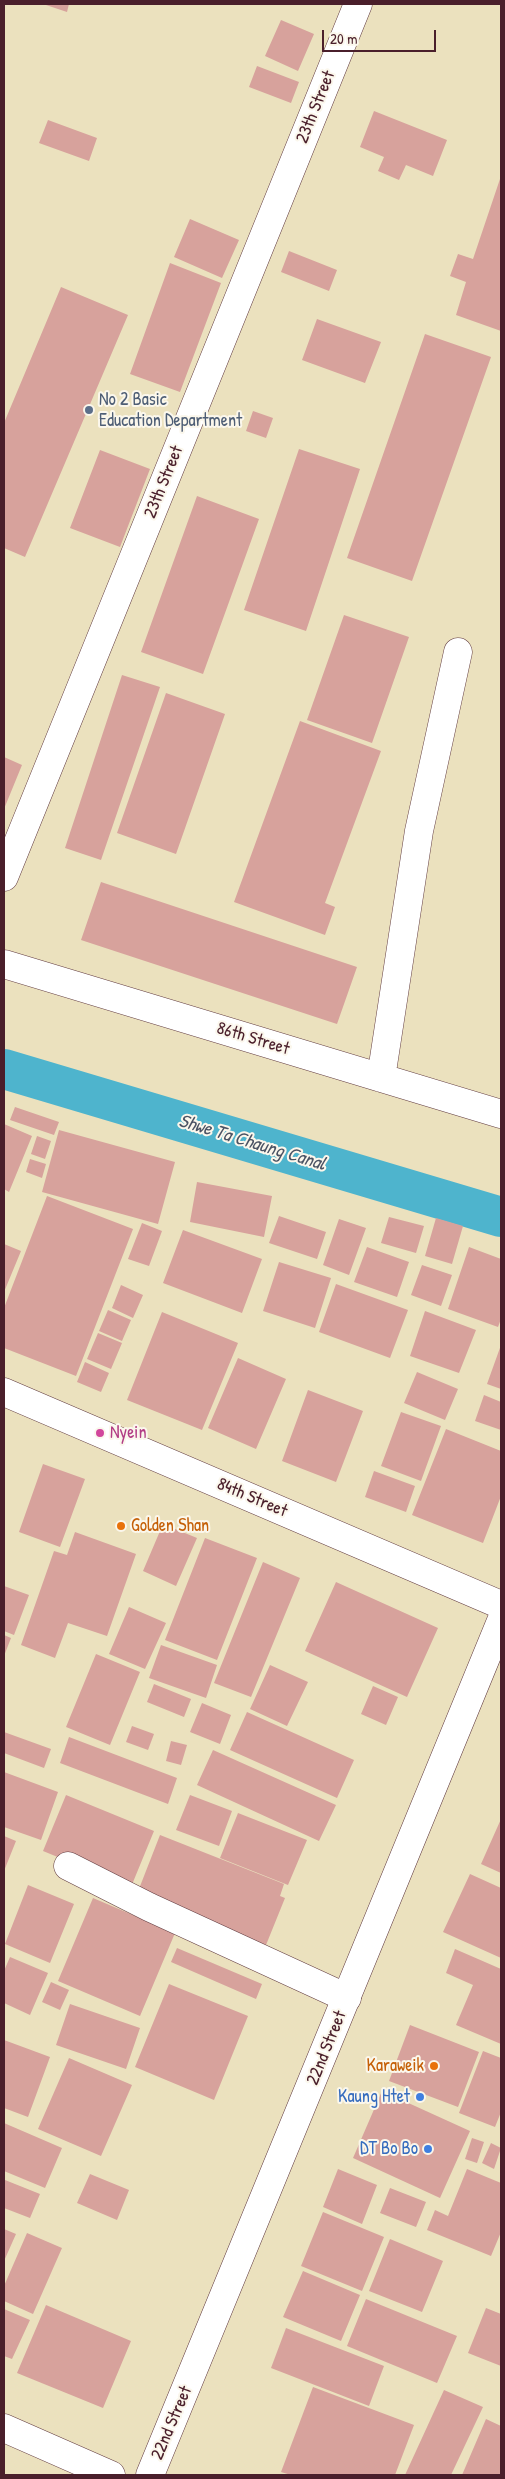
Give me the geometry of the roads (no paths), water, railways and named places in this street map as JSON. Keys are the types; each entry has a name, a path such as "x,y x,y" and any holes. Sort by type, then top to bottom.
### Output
{"street":[{"name":"23th Street","path":"4,876 358,4"},
{"path":"381,1078 418,831 458,652"},
{"name":"86th Street","path":"4,964 501,1114"},
{"name":"84th Street","path":"4,1392 501,1605"},
{"name":"22nd Street","path":"150,2475 348,1998 501,1621"},
{"path":"68,1866 149,1907 348,1998"},
{"path":"4,2428 111,2475"}],"waterway":[{"name":"Shwe Ta Chaung Canal","path":"4,1069 501,1217"}],"place":[{"name":"No 2 Basic Education Department","path":"89,410"},
{"name":"Nyein","path":"100,1433"},
{"name":"Golden Shan","path":"121,1526"},
{"name":"Karaweik","path":"434,2066"},
{"name":"Kaung Htet","path":"420,2097"},
{"name":"DT Bo Bo","path":"428,2149"}]}
